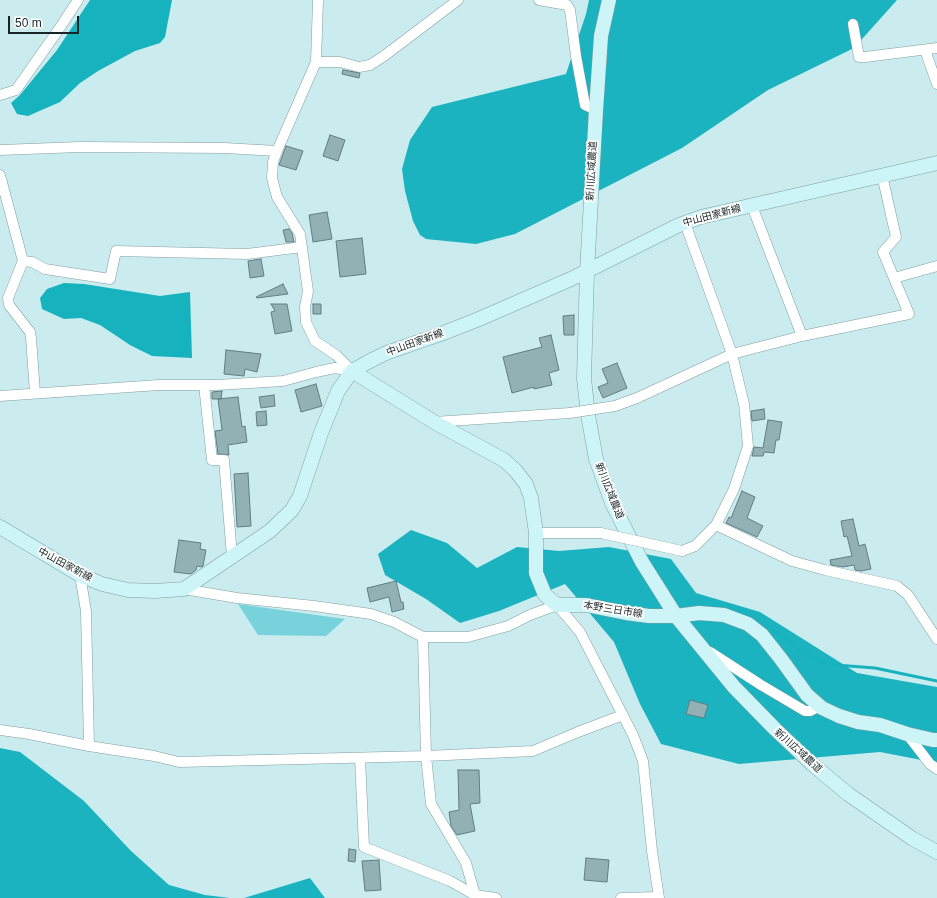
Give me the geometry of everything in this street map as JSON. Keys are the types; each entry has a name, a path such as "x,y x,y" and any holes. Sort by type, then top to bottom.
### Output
{"main road":[{"name":"新川広域農道","path":"609,0 601,36 596,110 586,272 584,378 588,415 596,459 612,502 642,562 676,616 734,687 774,730 812,764 854,798 913,839 937,852"},
{"name":"中山田家新線","path":"0,528 80,574 102,584 128,590 155,591 184,589 270,531 292,510 300,496 321,433 338,392 352,371 386,353 441,334 586,272 685,223 701,217 937,163"},
{"path":"352,371 434,422 504,460 515,470 526,484 531,498 536,533 536,573 545,595 557,605"},
{"name":"本野三日市線","path":"557,605 586,605 649,616 676,616 699,613 724,615 748,624 762,635 807,695 820,706 839,716 858,722 880,725 907,734 937,740"}],"street":[{"path":"0,95 8,94 16,90 78,0"},
{"path":"318,0 316,62 277,151 273,162 272,178 277,197 300,234 308,291 305,307 306,322 315,341 336,355 352,371"},
{"path":"316,62 340,62 359,67 370,65 458,0"},
{"path":"539,0 567,4 570,10 576,56 585,105 596,110"},
{"path":"853,24 859,57 937,48"},
{"path":"925,50 937,84"},
{"path":"0,150 80,147 225,148 277,151"},
{"path":"0,175 23,261 8,298 9,305 30,332 32,338 35,394"},
{"path":"434,422 570,413 615,406 637,398 732,354 802,336 909,314 883,252 896,237 882,175"},
{"path":"752,206 802,336"},
{"path":"536,533 601,533 682,551 695,546 716,525 734,489 748,446 744,404 732,354 685,223"},
{"path":"23,261 32,262 45,269 110,279 116,251 247,254 302,247"},
{"path":"894,278 937,266"},
{"path":"0,396 159,385 204,385 283,381 335,368 352,371"},
{"path":"204,385 212,460 224,460 232,556"},
{"path":"716,525 792,561 897,586 908,595 937,639"},
{"path":"80,574 86,611 89,746"},
{"path":"184,589 237,598 371,614 394,622 423,637 468,637 508,626 530,615 557,605 580,632 633,735 642,761 659,897 621,898"},
{"path":"423,637 426,756 431,804 466,862 475,895"},
{"path":"700,645 761,685 805,711 810,711 820,706"},
{"path":"0,730 154,756 179,762 360,758 533,751 623,715"},
{"path":"907,734 930,764 937,769"},
{"path":"360,758 364,847 450,881 475,895 496,898"}],"shaded area":[{"path":"90,0 172,0 165,37 160,43 135,51 98,71 80,83 60,102 28,116 17,114 11,103 20,95 57,50"},
{"path":"589,0 897,0 854,48 768,90 682,148 515,234 476,244 426,239 420,235 413,221 405,191 402,169 410,140 432,107 566,74 586,14"},
{"path":"64,283 84,284 160,296 190,292 192,358 152,356 130,345 100,325 81,318 64,319 42,309 40,298 47,289"},
{"path":"411,530 447,543 477,568 517,547 559,551 609,547 671,559 696,593 760,612 857,673 937,687 937,763 880,752 739,764 661,744 640,704 614,642 565,584 499,611 460,623 426,599 385,575 378,554"},
{"path":"238,604 345,619 326,636 258,635"},
{"path":"0,748 20,752 84,801 131,851 169,885 205,895 230,898 0,898"},
{"path":"310,878 325,898 244,898"}],"building":[{"path":"343,70 360,73 359,78 342,74"},
{"path":"330,135 345,140 338,161 323,156"},
{"path":"286,146 303,151 296,170 279,165"},
{"path":"327,212 332,239 313,242 309,215"},
{"path":"289,229 292,233 294,242 286,242 283,230"},
{"path":"362,238 366,274 340,277 336,241"},
{"path":"261,259 264,276 250,278 248,261"},
{"path":"283,284 288,294 256,297"},
{"path":"271,304 287,304 292,331 275,334 271,312 275,311"},
{"path":"313,304 321,304 321,314 313,314"},
{"path":"574,315 574,335 564,335 563,316"},
{"path":"551,335 559,370 549,373 552,385 534,389 534,387 512,393 503,357 542,347 539,338"},
{"path":"226,350 261,354 257,372 245,369 244,376 224,374"},
{"path":"617,363 627,388 603,398 598,387 608,383 602,369"},
{"path":"316,384 322,406 301,412 295,390"},
{"path":"222,391 221,399 212,399 212,392"},
{"path":"274,395 275,406 261,408 259,397"},
{"path":"238,397 242,427 245,426 247,442 228,445 229,455 218,454 215,431 222,430 218,399"},
{"path":"764,409 765,419 752,421 751,411"},
{"path":"266,411 267,425 257,426 256,412"},
{"path":"768,420 782,422 779,440 776,440 774,453 764,452 763,456 752,456 754,447 763,448"},
{"path":"248,473 251,526 237,527 234,474"},
{"path":"742,491 755,497 747,518 763,526 757,537 726,523 729,517 731,518"},
{"path":"853,519 859,546 865,544 871,569 861,571 855,570 854,565 843,567 831,565 830,560 852,556 847,536 844,537 841,521"},
{"path":"179,540 201,543 200,549 206,550 203,566 197,566 196,570 191,574 174,572"},
{"path":"396,581 404,609 392,612 389,597 370,602 367,588"},
{"path":"690,700 708,705 704,718 686,714"},
{"path":"458,770 479,770 480,803 470,804 475,831 457,835 451,826 449,812 459,810"},
{"path":"349,849 356,850 355,862 348,861"},
{"path":"586,858 609,860 607,882 584,880"},
{"path":"379,860 381,890 365,891 362,861"}],"waterway":[{"path":"731,609 743,612 779,634 809,656 821,661 836,665 875,668 937,681"}]}
